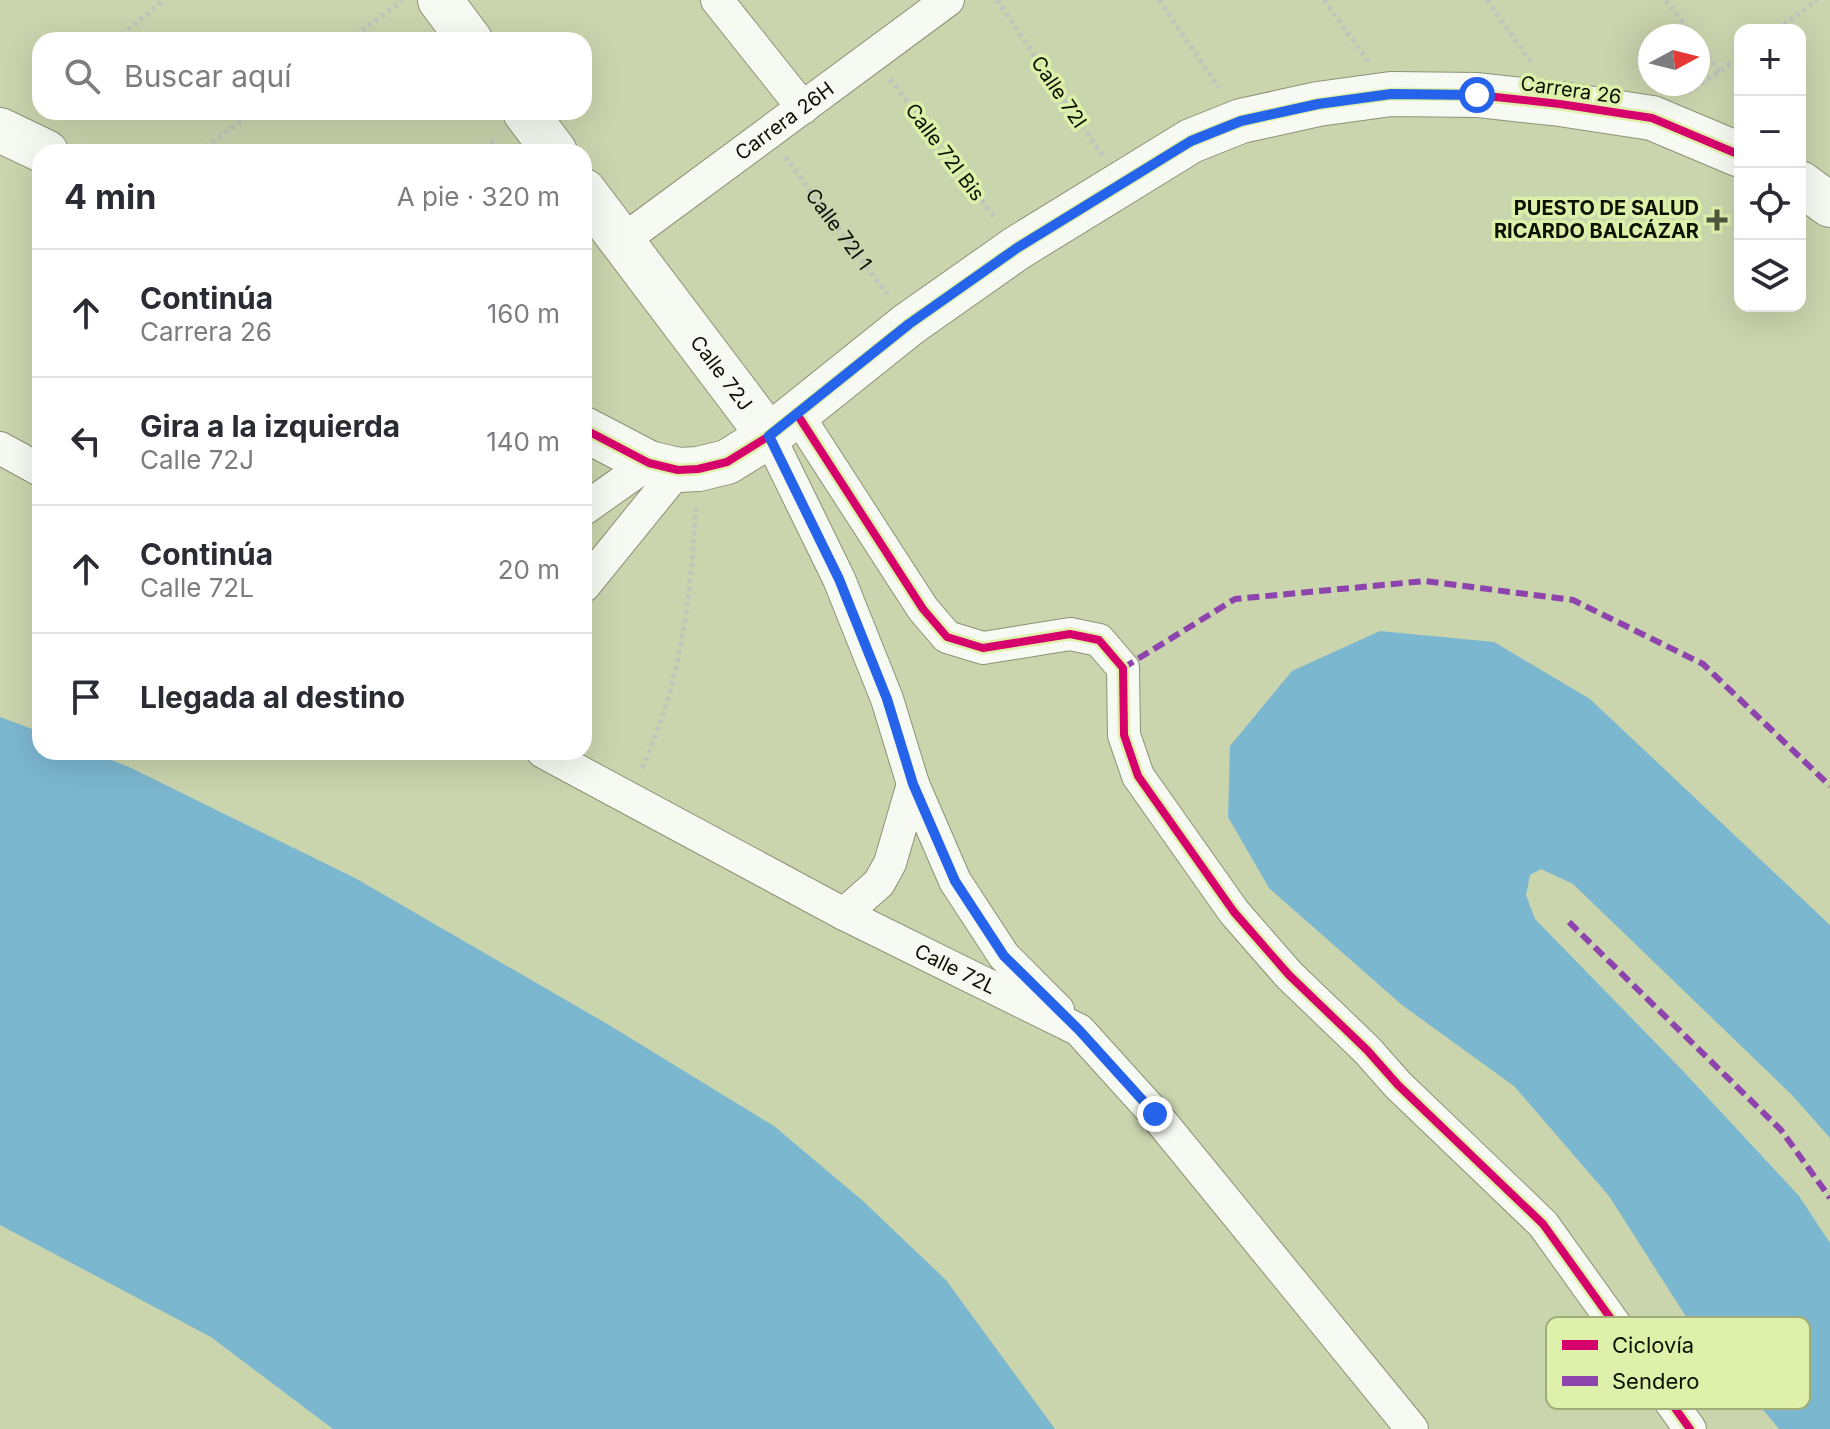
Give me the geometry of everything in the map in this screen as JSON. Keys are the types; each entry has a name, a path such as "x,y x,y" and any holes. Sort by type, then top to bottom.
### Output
{"street":[{"path":"440,0 464,32"},
{"path":"717,0 803,108"},
{"name":"Carrera 26H","path":"622,241 948,0"},
{"name":"Carrera 26","path":"675,467 727,462 783,425 909,324 1017,248 1191,141 1241,121 1318,104 1391,94 1477,95 1652,118 1734,152"},
{"path":"531,120 549,144"},
{"path":"0,130 32,145"},
{"path":"1806,187 1830,205"},
{"name":"Calle 72J","path":"592,202 622,241 783,425 887,699 913,784 955,881 1004,956 1079,1030"},
{"path":"783,425 947,637 983,648 1070,634 1099,640 1123,668 1124,735 1138,776 1234,912 1289,975 1543,1224 1610,1317"},
{"path":"592,432 675,467"},
{"path":"0,448 32,466"},
{"path":"592,505 675,467"},
{"path":"592,576 675,467"},
{"name":"Calle 72L","path":"557,760 844,914 1079,1030 1155,1114 1412,1429"},
{"path":"844,914 879,883 890,863 913,784"},
{"path":"1676,1409 1690,1429"}],"path":[{"path":"125,32 164,0"},
{"path":"360,32 403,0"},
{"path":"1159,0 1241,121"},
{"path":"1324,0 1391,94"},
{"path":"1487,0 1560,104"},
{"path":"1666,0 1684,24"},
{"path":"1785,24 1817,0"},
{"path":"1710,59 1720,72"},
{"path":"1652,118 1734,62"},
{"path":"210,144 242,120"},
{"path":"628,799 651,749 676,677 691,590 675,467"}],"water":[{"path":"1380,631 1494,642 1590,699 1830,925 1830,1138 1792,1095 1573,884 1541,869 1530,875 1526,895 1535,919 1799,1196 1830,1243 1830,1429 1779,1429 1763,1409 1810,1409 1810,1317 1687,1317 1609,1196 1514,1086 1402,1005 1269,888 1228,817 1230,746 1292,671"},
{"path":"0,717 32,729 32,760 111,760 355,878 609,1025 774,1126 863,1201 946,1280 1055,1429 333,1429 211,1337 0,1225"}],"marked path":[{"path":"1123,668 1235,599 1425,581 1573,600 1703,664 1830,786"},
{"path":"1569,922 1781,1130 1830,1198"}],"cycle path":[{"path":"592,433 649,463 678,470 727,462 769,436 909,324 1017,248 1191,141 1241,121 1318,104 1391,94 1477,95 1652,118 1734,152"},
{"path":"797,414 923,609 947,637 983,648 1070,634 1099,640 1123,668 1124,735 1138,776 1234,912 1289,975 1543,1224 1610,1317"},
{"path":"1676,1409 1690,1429"}],"place":[{"name":"PUESTO DE SALUD RICARDO BALCÁZAR","path":"1717,220"}],"route":[{"path":"1155,1114 1079,1030 1004,956 955,881 913,784 887,699 839,579 769,436 909,324 1017,248 1191,141 1241,121 1318,104 1391,94 1477,95"}]}
